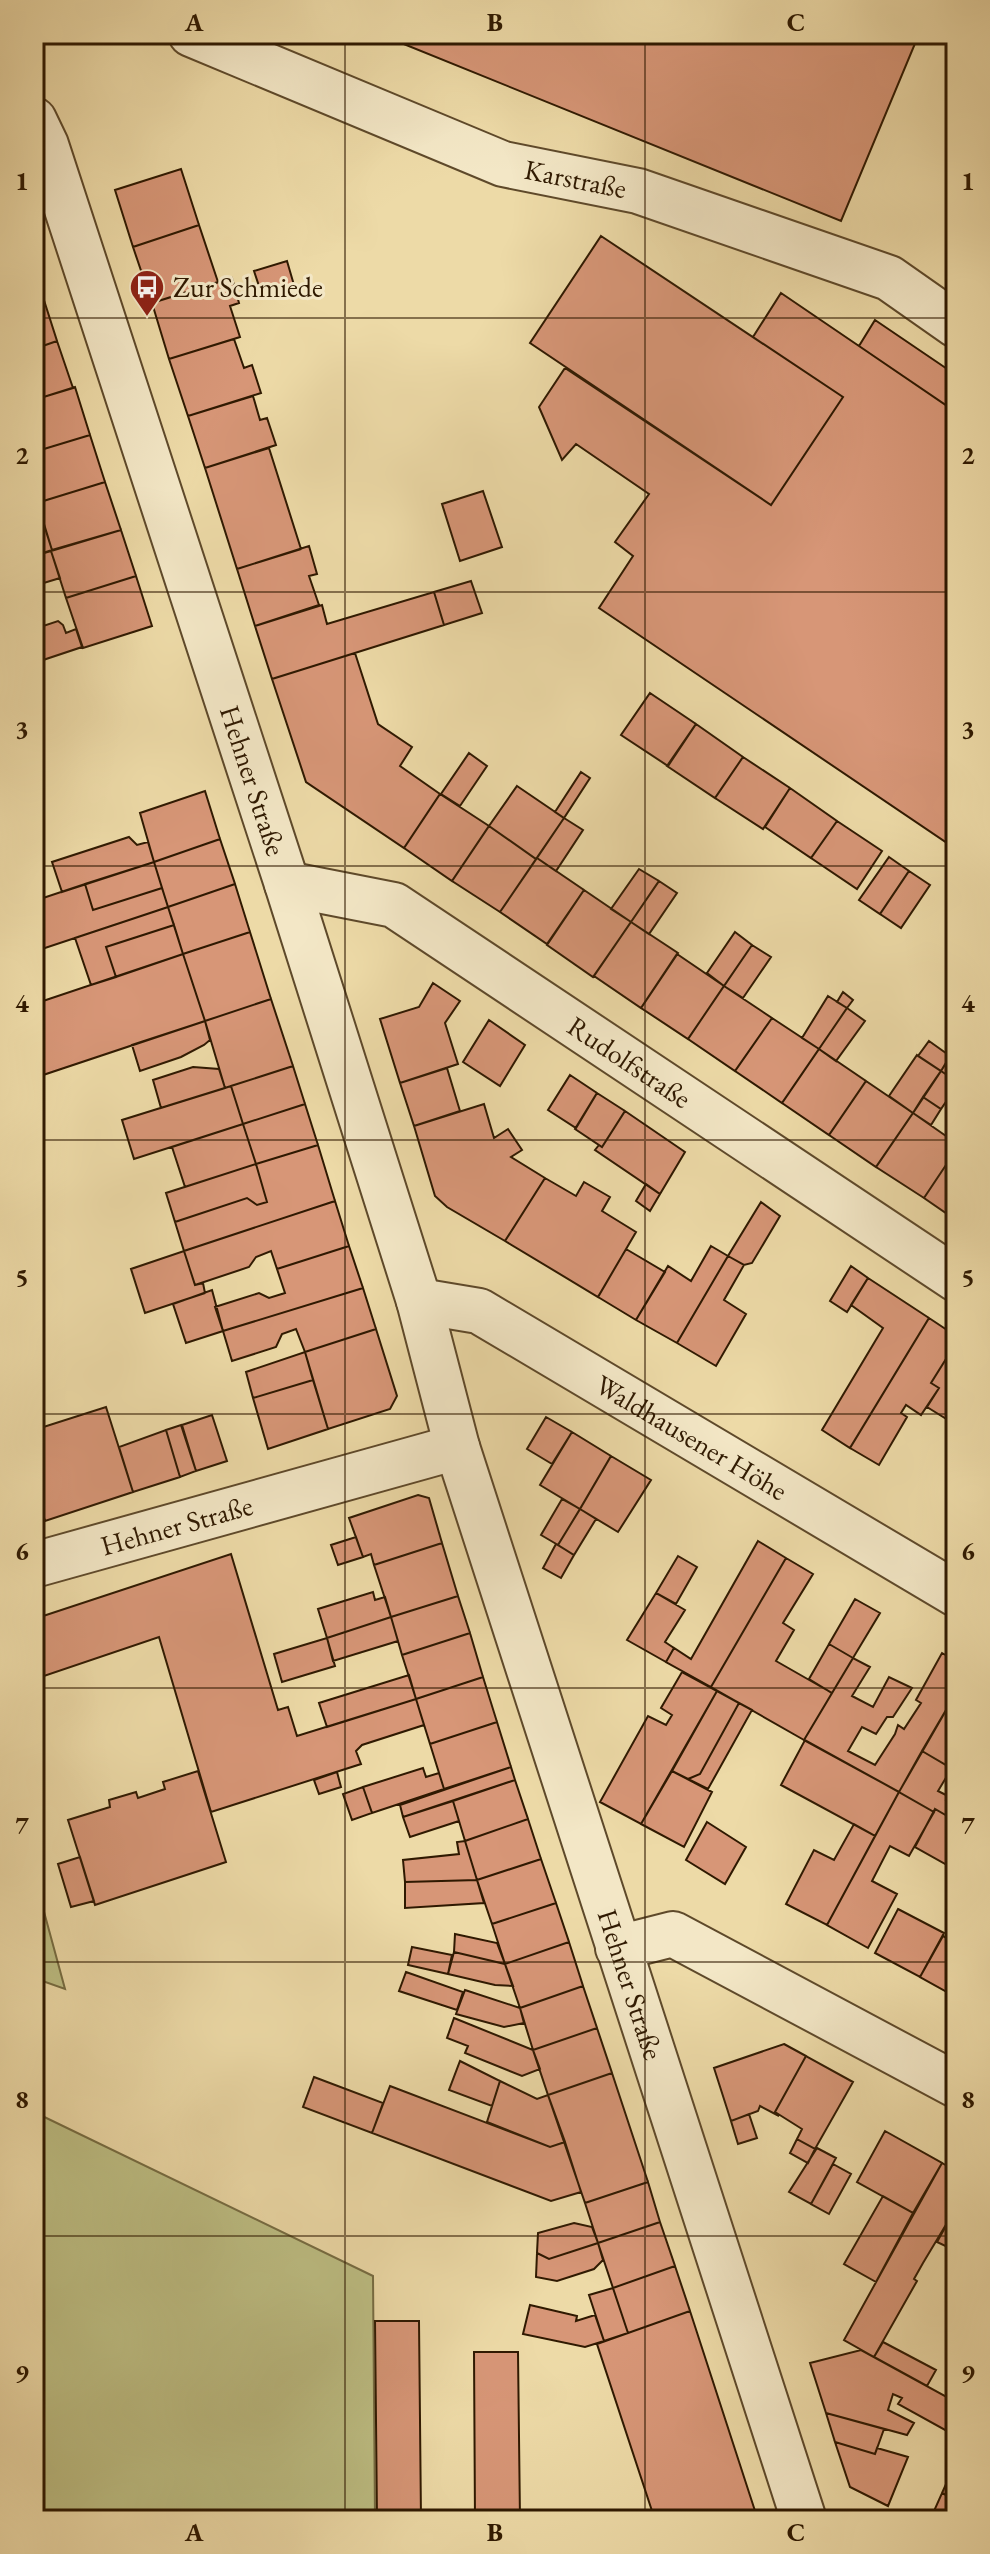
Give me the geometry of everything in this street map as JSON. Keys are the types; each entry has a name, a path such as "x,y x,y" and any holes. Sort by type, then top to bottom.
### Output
{"street":[{"name":"Karstraße","path":"191,34 503,164 638,191 889,278 956,325"},
{"name":"Hehner Straße","path":"34,120 46,145 287,884 419,1301 457,1447 804,2520"},
{"name":"Rudolfstraße","path":"287,884 394,905 956,1279"},
{"name":"Waldhausener Höhe","path":"419,1301 479,1311 956,1594"},
{"name":"Hehner Straße","path":"34,1565 457,1447"},
{"path":"618,1948 673,1934 956,2085"}],"green space":[{"path":"34,1875 65,1989 34,1978"},
{"path":"34,2112 373,2276 375,2520 34,2520"}],"building":[{"path":"379,34 919,34 841,221"},
{"path":"181,169 199,225 133,247 115,190"},
{"path":"199,225 218,282 152,303 133,247"},
{"path":"601,236 843,397 771,505 530,343"},
{"path":"287,261 294,285 262,295 254,271"},
{"path":"34,270 42,294 34,297"},
{"path":"232,278 239,303 230,306 240,337 169,359 152,303"},
{"path":"781,293 956,412 956,849 599,608 633,556 615,542 649,494 576,444 562,460 539,407 565,368 771,505 843,397 753,337"},
{"path":"42,294 57,341 34,349 34,297"},
{"path":"875,320 956,375 956,412 859,346"},
{"path":"234,339 244,368 252,365 261,393 188,416 169,359"},
{"path":"57,341 73,388 34,400 34,349"},
{"path":"75,387 90,435 34,452 34,400"},
{"path":"253,396 260,420 267,418 276,445 205,468 188,416"},
{"path":"90,435 105,482 37,503 34,493 34,452"},
{"path":"269,448 301,549 237,569 205,468"},
{"path":"105,482 121,530 52,550 37,503"},
{"path":"483,491 502,547 460,561 442,504"},
{"path":"44,524 52,550 34,556 34,527"},
{"path":"121,530 136,576 66,598 51,551"},
{"path":"309,546 317,574 309,576 319,605 255,626 237,569"},
{"path":"51,551 60,578 34,586 34,556"},
{"path":"136,576 152,626 83,648 66,598"},
{"path":"471,581 482,613 444,625 434,592"},
{"path":"434,592 444,625 272,679 255,626 322,605 327,624"},
{"path":"58,621 66,633 76,629 82,647 34,663 34,629"},
{"path":"355,653 378,724 412,747 400,766 440,794 404,848 306,782 272,679"},
{"path":"650,693 696,724 668,766 621,735"},
{"path":"696,724 743,757 715,798 667,766"},
{"path":"469,753 487,766 460,806 441,794"},
{"path":"743,757 790,788 763,829 715,798"},
{"path":"581,772 590,778 564,818 555,812"},
{"path":"517,786 564,818 536,859 489,826"},
{"path":"790,788 837,821 811,858 765,827"},
{"path":"205,791 220,839 154,862 140,813"},
{"path":"440,794 489,826 452,881 404,848"},
{"path":"564,818 583,830 556,871 537,858"},
{"path":"837,821 882,851 857,889 811,858"},
{"path":"489,826 536,859 500,912 452,881"},
{"path":"129,837 137,845 148,842 154,862 62,892 52,862"},
{"path":"220,839 235,884 168,907 154,862"},
{"path":"889,857 909,871 880,914 859,900"},
{"path":"537,858 584,890 547,944 500,912"},
{"path":"154,862 162,888 93,910 85,884"},
{"path":"639,869 659,881 631,922 611,909"},
{"path":"909,871 930,885 901,928 880,914"},
{"path":"659,881 677,893 649,934 631,922"},
{"path":"85,884 93,910 162,888 168,907 39,950 34,935 34,901"},
{"path":"235,884 250,932 183,954 168,907"},
{"path":"584,890 631,922 593,977 547,945"},
{"path":"168,907 174,925 106,947 116,977 91,985 75,938"},
{"path":"631,922 678,953 641,1008 594,976"},
{"path":"174,925 183,954 116,977 106,947"},
{"path":"250,932 271,999 205,1021 183,954"},
{"path":"735,932 752,945 724,986 707,973"},
{"path":"752,945 771,957 743,998 724,986"},
{"path":"183,954 205,1021 34,1078 34,1004"},
{"path":"677,954 724,986 688,1039 641,1008"},
{"path":"433,983 460,1001 445,1023 458,1064 400,1083 380,1019 419,1007"},
{"path":"724,986 772,1018 735,1071 688,1039"},
{"path":"843,992 853,1000 847,1008 837,1002"},
{"path":"828,996 847,1008 819,1049 802,1038"},
{"path":"271,999 293,1066 225,1088 205,1021"},
{"path":"847,1008 865,1021 836,1061 819,1049"},
{"path":"772,1018 819,1049 782,1103 735,1071"},
{"path":"489,1020 525,1045 500,1086 463,1062"},
{"path":"205,1021 210,1040 204,1045 181,1057 140,1071 132,1045"},
{"path":"929,1041 950,1056 941,1071 918,1056"},
{"path":"819,1049 866,1081 829,1135 782,1103"},
{"path":"917,1055 941,1071 913,1113 889,1096"},
{"path":"948,1060 956,1065 956,1081 941,1071"},
{"path":"293,1066 305,1104 243,1124 231,1086"},
{"path":"193,1067 219,1069 225,1088 161,1108 153,1080"},
{"path":"447,1068 460,1111 414,1126 400,1083"},
{"path":"941,1071 956,1081 956,1087 941,1109 923,1097"},
{"path":"570,1075 597,1093 576,1128 548,1110"},
{"path":"866,1081 913,1113 876,1167 829,1135"},
{"path":"231,1086 243,1124 134,1159 122,1120"},
{"path":"597,1093 625,1111 602,1147 575,1129"},
{"path":"923,1097 941,1109 931,1125 913,1113"},
{"path":"305,1104 318,1145 256,1164 243,1124"},
{"path":"484,1104 494,1138 508,1129 522,1150 511,1157 545,1178 505,1241 447,1207 435,1196 414,1126"},
{"path":"625,1111 685,1152 660,1194 595,1150 599,1145 602,1147"},
{"path":"913,1113 956,1143 956,1150 924,1198 876,1167"},
{"path":"243,1124 256,1164 185,1187 172,1147"},
{"path":"318,1145 335,1201 184,1251 175,1222 247,1198 257,1205 267,1202 256,1164"},
{"path":"956,1150 956,1220 924,1198"},
{"path":"256,1164 267,1202 257,1205 247,1198 175,1222 166,1193"},
{"path":"545,1178 576,1196 584,1182 610,1197 602,1211 636,1232 598,1297 505,1241"},
{"path":"646,1184 660,1194 650,1211 636,1201"},
{"path":"335,1201 349,1246 277,1269 271,1251 256,1257 249,1267 195,1285 184,1251"},
{"path":"761,1202 780,1216 752,1263 744,1265 728,1256"},
{"path":"349,1246 363,1288 223,1331 215,1307 259,1293 269,1298 285,1293 277,1269"},
{"path":"711,1246 728,1256 677,1343 636,1320 668,1266 691,1281"},
{"path":"626,1249 665,1272 636,1320 598,1297"},
{"path":"184,1251 195,1285 203,1283 205,1293 145,1313 131,1269"},
{"path":"728,1256 744,1265 724,1300 746,1314 716,1366 677,1343"},
{"path":"851,1266 868,1278 847,1312 830,1301"},
{"path":"868,1278 929,1318 850,1448 822,1430 883,1328 851,1305"},
{"path":"363,1288 376,1329 305,1352 296,1329 282,1334 276,1347 232,1361 223,1331"},
{"path":"212,1290 223,1331 186,1343 173,1304"},
{"path":"929,1318 956,1336 956,1343 931,1383 939,1388 921,1415 906,1405 901,1413 907,1417 879,1465 850,1448"},
{"path":"376,1329 397,1396 390,1409 328,1429 305,1352"},
{"path":"956,1343 956,1425 927,1407 939,1388 931,1383"},
{"path":"305,1352 313,1380 253,1398 246,1372"},
{"path":"313,1380 328,1429 268,1449 253,1398"},
{"path":"106,1407 133,1492 45,1521 34,1487 34,1430"},
{"path":"212,1415 227,1461 196,1471 182,1425"},
{"path":"546,1417 572,1432 552,1464 527,1449"},
{"path":"181,1425 196,1471 180,1477 166,1430"},
{"path":"166,1430 180,1477 133,1492 119,1447"},
{"path":"572,1432 611,1456 580,1509 540,1485"},
{"path":"611,1456 651,1480 618,1532 580,1509"},
{"path":"34,1487 45,1521 34,1525"},
{"path":"418,1495 429,1498 442,1543 374,1565 371,1554 363,1557 349,1518"},
{"path":"562,1499 580,1509 558,1545 541,1535"},
{"path":"580,1509 596,1519 574,1555 558,1545"},
{"path":"356,1537 363,1557 338,1565 331,1545"},
{"path":"758,1541 786,1558 711,1687 666,1662 674,1648 691,1659"},
{"path":"442,1543 458,1596 391,1617 374,1565"},
{"path":"556,1544 574,1555 561,1578 543,1568"},
{"path":"231,1554 278,1710 288,1707 297,1736 416,1699 424,1725 362,1745 356,1751 361,1764 211,1812 159,1637 41,1677 34,1654 34,1619"},
{"path":"678,1556 697,1567 676,1604 656,1593"},
{"path":"786,1558 813,1574 783,1623 794,1630 776,1661 832,1693 804,1740 711,1687"},
{"path":"373,1592 375,1600 385,1597 391,1617 327,1638 318,1609"},
{"path":"656,1593 685,1610 665,1642 674,1648 666,1662 627,1640"},
{"path":"458,1596 470,1633 402,1655 391,1617"},
{"path":"855,1599 880,1613 853,1658 829,1644"},
{"path":"391,1617 398,1641 333,1661 327,1638"},
{"path":"470,1633 483,1677 416,1699 402,1655"},
{"path":"327,1638 335,1666 282,1682 274,1654"},
{"path":"829,1644 853,1658 832,1693 809,1679"},
{"path":"942,1653 956,1661 956,1693 899,1792 804,1740 853,1658 870,1667 852,1696 873,1707 889,1677 912,1688 893,1717 887,1717 876,1734 862,1727 848,1751 875,1765 898,1725 904,1729 921,1703 916,1700"},
{"path":"682,1672 717,1691 641,1824 600,1802 648,1716 666,1725 672,1715 661,1708"},
{"path":"409,1675 416,1699 327,1727 319,1703"},
{"path":"483,1677 497,1722 430,1744 416,1699"},
{"path":"717,1691 739,1703 700,1774 688,1779 672,1771"},
{"path":"956,1693 956,1747 946,1765 922,1751"},
{"path":"739,1703 752,1710 708,1789 688,1779 700,1774"},
{"path":"497,1722 511,1767 444,1789 430,1744"},
{"path":"805,1740 899,1792 875,1836 781,1785"},
{"path":"922,1751 953,1766 938,1791 948,1796 946,1800 956,1806 956,1821 899,1792"},
{"path":"511,1767 515,1780 403,1817 400,1805"},
{"path":"423,1768 426,1777 439,1773 444,1789 372,1813 363,1787"},
{"path":"198,1771 226,1862 95,1905 68,1820 110,1807 109,1800 136,1792 138,1798 165,1789 163,1782"},
{"path":"672,1771 712,1792 684,1847 641,1824"},
{"path":"337,1772 341,1787 319,1794 314,1780"},
{"path":"515,1780 528,1819 465,1841 453,1801"},
{"path":"956,1782 956,1806 946,1800"},
{"path":"363,1787 372,1813 352,1820 343,1794"},
{"path":"899,1792 934,1812 909,1856 890,1846 872,1881 897,1894 868,1948 827,1925"},
{"path":"453,1801 459,1821 410,1837 403,1817"},
{"path":"935,1809 956,1821 956,1870 915,1847"},
{"path":"528,1819 541,1859 477,1880 465,1841"},
{"path":"707,1822 746,1847 725,1884 686,1860"},
{"path":"854,1824 875,1836 827,1925 786,1904 814,1850 834,1860"},
{"path":"465,1841 477,1880 405,1882 403,1860 459,1854 457,1842"},
{"path":"80,1857 94,1901 71,1907 58,1864"},
{"path":"541,1859 556,1903 492,1924 477,1880"},
{"path":"477,1880 484,1903 405,1908 405,1882"},
{"path":"556,1903 569,1942 505,1964 492,1924"},
{"path":"898,1909 944,1933 920,1977 875,1953"},
{"path":"455,1934 497,1943 505,1964 454,1952"},
{"path":"943,1936 956,1943 956,1997 920,1977"},
{"path":"569,1942 583,1986 520,2008 505,1964"},
{"path":"412,1947 452,1955 448,1974 408,1965"},
{"path":"454,1952 505,1964 513,1986 448,1974"},
{"path":"406,1972 463,1992 457,2010 399,1991"},
{"path":"583,1986 597,2028 533,2050 520,2008"},
{"path":"465,1990 520,2008 524,2023 504,2027 456,2014"},
{"path":"454,2018 533,2050 540,2069 522,2076 465,2053 468,2046 447,2038"},
{"path":"597,2028 612,2073 548,2095 533,2050"},
{"path":"784,2044 806,2056 775,2112 779,2116 760,2106 758,2111 731,2121 714,2068"},
{"path":"806,2056 853,2082 815,2149 797,2139 802,2129 775,2112"},
{"path":"460,2061 500,2081 492,2106 449,2090"},
{"path":"612,2073 648,2182 585,2203 548,2095"},
{"path":"314,2077 383,2103 372,2133 303,2107"},
{"path":"500,2081 537,2099 548,2095 565,2142 550,2147 487,2122"},
{"path":"390,2086 550,2147 565,2142 581,2192 551,2201 372,2133"},
{"path":"749,2114 757,2138 738,2144 731,2121"},
{"path":"885,2131 942,2163 913,2213 857,2182"},
{"path":"797,2139 815,2149 808,2163 790,2153"},
{"path":"817,2148 836,2158 811,2204 789,2192"},
{"path":"942,2163 956,2171 956,2208 914,2279 917,2281 874,2357 844,2340"},
{"path":"833,2164 851,2174 829,2214 811,2204"},
{"path":"648,2182 660,2222 598,2243 585,2203"},
{"path":"883,2196 913,2213 876,2282 844,2264"},
{"path":"956,2208 956,2251 937,2242"},
{"path":"660,2222 675,2266 613,2288 598,2243"},
{"path":"574,2223 592,2227 598,2243 549,2259 537,2253 538,2233"},
{"path":"598,2243 603,2260 594,2269 557,2281 536,2277 537,2253 549,2259"},
{"path":"675,2266 690,2311 628,2333 613,2288"},
{"path":"613,2288 628,2333 604,2341 589,2295"},
{"path":"530,2305 577,2316 576,2321 595,2315 604,2341 585,2347 523,2334"},
{"path":"690,2311 757,2517 747,2520 655,2520 597,2344"},
{"path":"375,2321 419,2321 421,2520 377,2520"},
{"path":"883,2342 936,2370 927,2386 874,2357"},
{"path":"861,2350 956,2402 956,2436 898,2404 902,2398 893,2394 888,2410 914,2423 907,2435 826,2413 810,2363"},
{"path":"474,2352 518,2352 520,2520 475,2520"},
{"path":"826,2413 884,2429 875,2454 835,2442"},
{"path":"835,2442 875,2454 877,2448 908,2457 888,2506 850,2487"},
{"path":"956,2462 956,2500 942,2493"},
{"path":"942,2493 956,2500 956,2520 930,2520"}],"place":[{"name":"Zur Schmiede","path":"147,318"}]}
